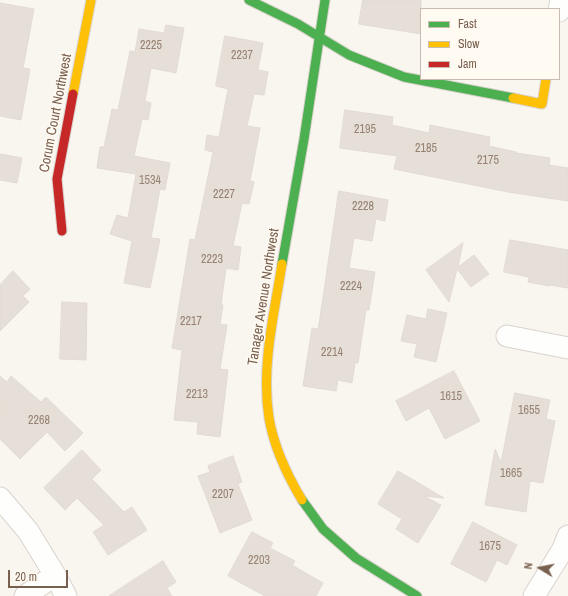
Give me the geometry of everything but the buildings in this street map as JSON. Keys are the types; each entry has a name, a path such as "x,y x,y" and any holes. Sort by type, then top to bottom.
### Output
{"street":[{"name":"Corum Court Northwest","path":"62,231 57,179 91,0"},
{"path":"250,0 298,24 349,56 404,77 542,104 546,80"},
{"name":"Tanager Avenue Northwest","path":"325,0 318,37 304,138 270,337 266,382 269,419 282,461 301,499 323,529 356,558 417,596"},
{"path":"507,336 568,348"},
{"path":"0,498 28,531 66,596"},
{"path":"534,596 563,549 568,536"},
{"path":"25,596 55,575"}],"traffic: fast":[{"path":"249,0 298,24 349,55 404,77 513,98"},
{"path":"282,264 304,139 325,0"},
{"path":"302,500 323,529 356,558 417,596"}],"traffic: slow":[{"path":"73,94 91,0"},
{"path":"513,98 542,104 546,80"},
{"path":"282,264 267,360 267,399 269,418 274,440 286,471 302,500"}],"traffic: jam":[{"path":"62,231 57,179 73,94"}]}
